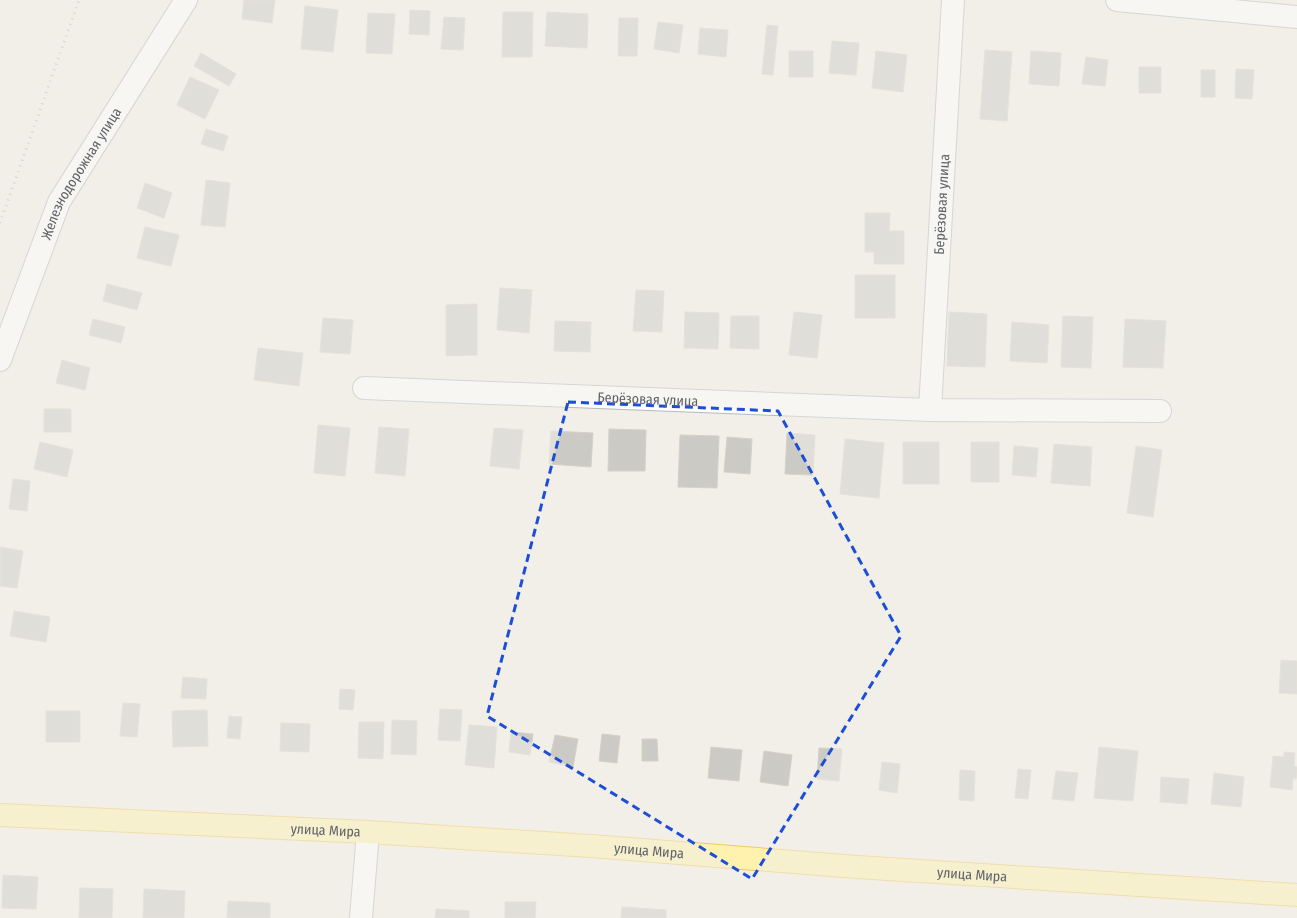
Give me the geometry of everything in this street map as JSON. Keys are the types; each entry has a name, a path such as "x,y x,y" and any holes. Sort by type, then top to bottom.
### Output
{"main road":[{"name":"улица Мира","path":"0,815 368,832 591,846 858,867 1297,895"}],"street":[{"name":"Железнодорожная улица","path":"0,360 59,202 186,0"},
{"name":"Берёзовая улица","path":"930,410 953,0"},
{"path":"1117,0 1297,17"},
{"name":"Берёзовая улица","path":"364,388 930,410 1160,411"},
{"path":"361,918 368,832"}],"highlighted area":[{"path":"568,402 778,411 901,636 752,879 487,716"}],"building":[{"path":"244,0 275,0 272,23 242,19"},
{"path":"305,6 338,10 333,52 301,49"},
{"path":"410,10 430,11 429,35 409,34"},
{"path":"503,12 533,12 532,57 502,57"},
{"path":"547,12 588,14 587,48 545,46"},
{"path":"368,13 395,14 392,54 366,53"},
{"path":"444,17 465,18 463,50 441,49"},
{"path":"619,18 638,18 637,56 618,56"},
{"path":"658,22 683,25 679,53 654,49"},
{"path":"767,25 778,26 773,75 762,74"},
{"path":"700,28 728,30 726,57 698,54"},
{"path":"832,41 859,43 856,75 829,73"},
{"path":"985,50 1012,52 1007,121 980,119"},
{"path":"789,51 813,51 813,77 789,77"},
{"path":"876,51 907,55 903,92 872,88"},
{"path":"1031,51 1061,53 1059,86 1029,84"},
{"path":"201,53 236,74 229,86 194,66"},
{"path":"1086,57 1108,60 1105,86 1082,84"},
{"path":"1139,67 1161,67 1161,93 1139,93"},
{"path":"1236,69 1254,70 1252,99 1235,98"},
{"path":"1201,70 1215,70 1215,97 1201,97"},
{"path":"190,77 219,90 205,119 177,105"},
{"path":"206,129 228,136 223,151 201,144"},
{"path":"206,180 230,183 225,227 201,225"},
{"path":"145,183 172,193 164,218 137,208"},
{"path":"865,213 890,213 889,231 904,231 904,264 874,264 874,252 865,252"},
{"path":"145,227 179,235 171,266 137,258"},
{"path":"855,275 895,275 895,318 855,318"},
{"path":"107,284 142,293 137,310 103,301"},
{"path":"500,288 532,290 529,333 497,330"},
{"path":"636,290 664,291 662,332 633,331"},
{"path":"477,304 477,355 446,356 446,305"},
{"path":"685,312 719,313 718,349 684,348"},
{"path":"794,312 822,315 817,358 789,355"},
{"path":"949,312 987,314 985,367 947,366"},
{"path":"731,316 759,316 759,349 730,348"},
{"path":"1063,316 1093,317 1091,368 1061,367"},
{"path":"323,318 353,320 350,354 320,352"},
{"path":"93,319 125,327 121,343 89,335"},
{"path":"1125,319 1166,321 1163,368 1123,367"},
{"path":"555,321 591,322 590,352 554,351"},
{"path":"1012,322 1049,325 1047,363 1010,361"},
{"path":"258,348 303,353 299,386 254,380"},
{"path":"62,360 90,368 85,390 56,383"},
{"path":"44,409 71,409 71,432 44,432"},
{"path":"318,425 350,428 345,476 314,473"},
{"path":"379,427 409,429 405,476 375,473"},
{"path":"494,428 523,430 519,469 490,466"},
{"path":"609,429 646,430 645,471 608,471"},
{"path":"551,431 593,433 591,467 549,464"},
{"path":"787,433 815,435 813,475 785,474"},
{"path":"680,435 719,436 717,488 678,487"},
{"path":"727,437 752,439 750,474 724,472"},
{"path":"845,439 884,443 879,498 840,494"},
{"path":"40,442 73,450 67,477 34,469"},
{"path":"903,442 939,442 939,484 903,484"},
{"path":"971,442 999,442 999,482 971,482"},
{"path":"1054,444 1092,447 1090,486 1051,483"},
{"path":"1014,446 1038,448 1036,477 1012,475"},
{"path":"1136,446 1162,450 1153,517 1127,513"},
{"path":"13,479 30,481 27,511 9,509"},
{"path":"0,547 23,551 17,588 0,586"},
{"path":"14,611 50,617 46,642 10,636"},
{"path":"1281,660 1297,661 1297,694 1279,693"},
{"path":"183,677 207,679 206,699 181,698"},
{"path":"340,689 355,690 353,710 339,709"},
{"path":"123,703 140,704 137,737 120,736"},
{"path":"440,709 462,710 460,741 438,740"},
{"path":"207,710 208,746 173,747 172,711"},
{"path":"46,711 80,711 80,742 46,742"},
{"path":"229,716 242,717 240,739 227,738"},
{"path":"392,720 417,721 416,755 391,754"},
{"path":"359,722 384,722 383,759 358,758"},
{"path":"281,723 310,724 309,752 280,751"},
{"path":"469,725 497,727 494,768 465,765"},
{"path":"511,732 533,734 530,755 509,752"},
{"path":"602,734 620,736 617,763 599,761"},
{"path":"555,735 578,739 573,767 549,762"},
{"path":"642,739 657,739 658,761 642,761"},
{"path":"711,747 742,750 739,781 708,778"},
{"path":"1099,747 1138,751 1133,801 1094,798"},
{"path":"819,748 842,749 839,781 817,779"},
{"path":"764,751 792,755 788,786 760,782"},
{"path":"1284,752 1295,753 1294,766 1297,767 1297,775 1296,779 1293,778 1292,790 1270,787 1273,756 1284,757"},
{"path":"882,762 900,764 897,793 879,790"},
{"path":"1018,769 1031,770 1028,799 1015,798"},
{"path":"960,770 975,771 974,801 959,800"},
{"path":"1056,771 1078,773 1074,801 1052,799"},
{"path":"1214,773 1244,777 1241,807 1211,804"},
{"path":"1161,777 1189,779 1187,804 1160,802"},
{"path":"3,875 38,877 36,909 2,908"},
{"path":"80,888 113,889 112,918 79,918"},
{"path":"144,889 185,891 184,918 143,918"},
{"path":"228,901 270,903 270,918 227,918"},
{"path":"505,902 536,902 535,918 505,918"},
{"path":"622,907 666,910 666,918 621,918"},
{"path":"436,909 469,911 469,918 435,918"}],"railway":[{"path":"0,223 79,0"}]}
